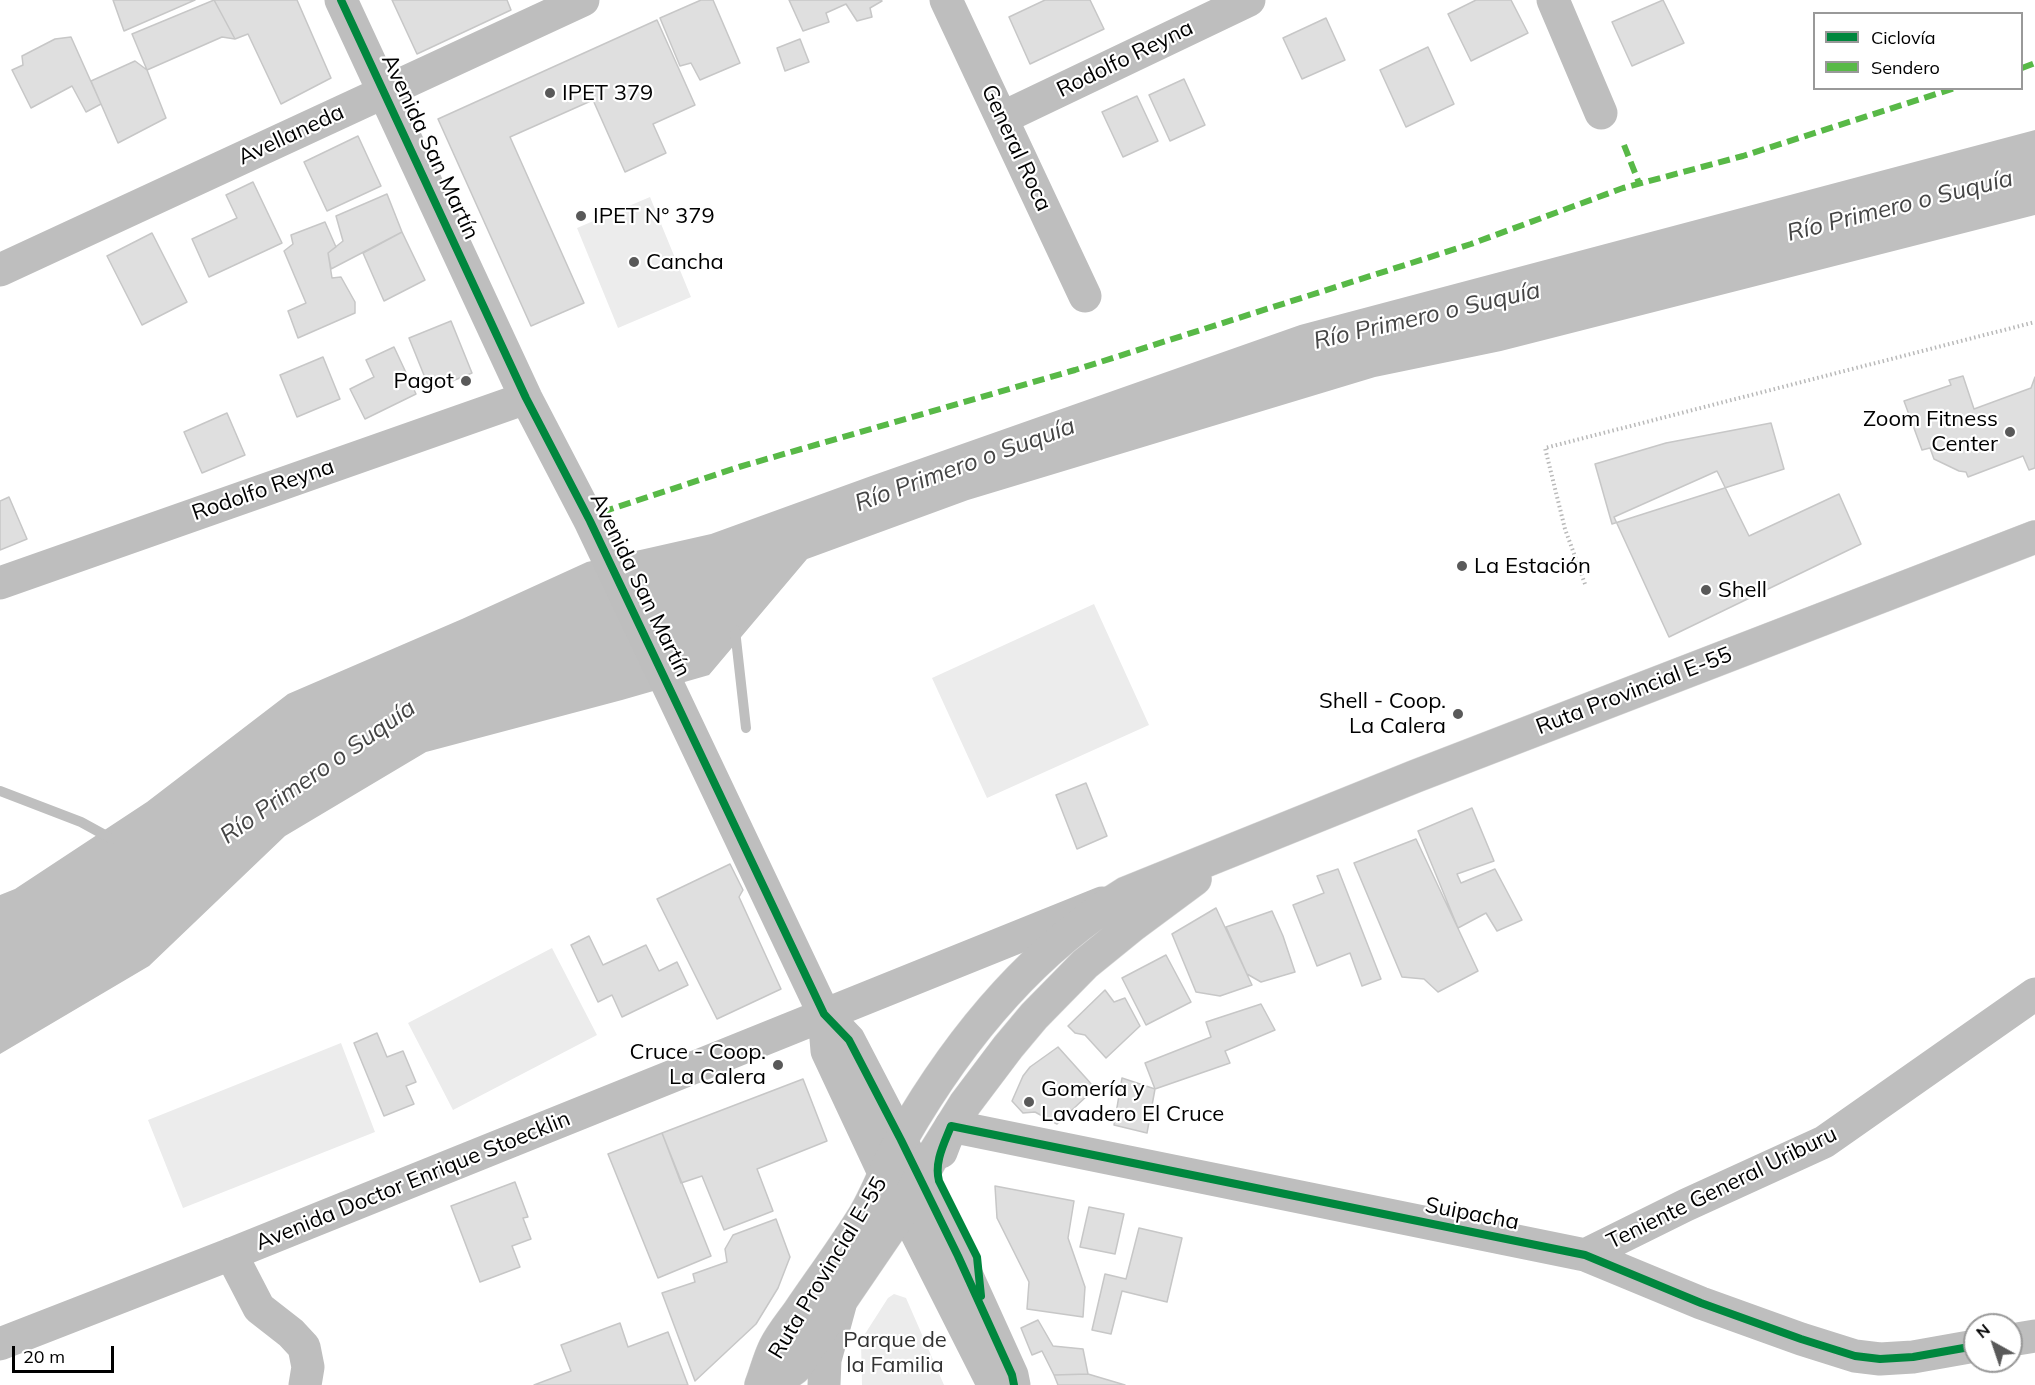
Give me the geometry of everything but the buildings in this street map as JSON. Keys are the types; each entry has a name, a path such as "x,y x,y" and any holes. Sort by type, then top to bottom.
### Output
{"street":[{"name":"Avenida San Martín","path":"341,0 526,398 590,521 824,1014 849,1040 901,1140 983,1310 1014,1385"},
{"name":"Avellaneda","path":"0,270 583,0"},
{"name":"General Roca","path":"946,0 1084,297"},
{"name":"Rodolfo Reyna","path":"1002,118 1249,0"},
{"path":"1553,0 1601,113"},
{"name":"Rodolfo Reyna","path":"0,583 526,398"},
{"name":"Ruta Provincial E-55","path":"761,1385 775,1346 863,1219 901,1140 937,1080 1012,987 1072,930 1098,911 1126,893 1416,776 2035,537"},
{"name":"Ruta Provincial E-55","path":"772,1385 795,1368 904,1208 951,1126 987,1074 1034,1016 1085,964 1133,925 1235,850"},
{"name":"Avenida Doctor Enrique Stoecklin","path":"0,1344 231,1254 1126,893"},
{"name":"Teniente General Uriburu","path":"1585,1255 1686,1205 1824,1142 2035,994"},
{"name":"Avenida San Martín","path":"824,1014 827,1051 885,1175 904,1208 993,1385"},
{"path":"951,1126 936,1172 977,1257 983,1310"},
{"name":"Suipacha","path":"951,1126 1585,1255 1701,1303 1855,1356 1880,1359 1913,1357 1963,1348"},
{"path":"231,1254 259,1308 304,1347 308,1368 305,1385"},
{"path":"824,1385 825,1360 842,1301"}],"path":[{"path":"1585,584 1565,529 1545,448 2035,322"}],"green space":[{"name":"Cancha","path":"650,197 691,297 618,328 577,228"},
{"path":"1094,604 1149,725 987,798 932,678"},
{"path":"552,948 597,1035 453,1110 408,1023"},
{"path":"341,1043 375,1132 183,1208 148,1120"},
{"name":"Parque de la Familia","path":"894,1294 906,1298 944,1385 862,1385 861,1342 888,1298"}],"water":[{"name":"Río Primero o Suquía","path":"2035,130 2035,215 1501,351 1375,377 968,500 807,559 709,675 426,752 285,836 149,966 0,1054 0,895 15,889 147,802 288,694 587,562 711,534 1300,325"}],"waterway":[{"path":"735,630 746,728"},
{"path":"0,791 81,822 112,839"}],"marked path":[{"path":"2023,68 2035,63"},
{"path":"602,512 739,467 1075,370 1471,244 1623,188 1743,156 1949,90"},
{"path":"1624,145 1639,183"}],"cycle path":[{"path":"341,0 526,398 590,521 824,1014 849,1040 901,1140 958,1256 1012,1375 1014,1385"},
{"path":"981,1296 977,1257 939,1181 939,1160 951,1126 1585,1255 1701,1303 1855,1356 1880,1359 1913,1357 1963,1348"}],"place":[{"name":"IPET 379","path":"550,93"},
{"name":"IPET N° 379","path":"581,216"},
{"name":"Cancha","path":"634,262"},
{"name":"Pagot","path":"466,381"},
{"name":"Zoom Fitness Center","path":"2010,432"},
{"name":"La Estación","path":"1462,566"},
{"name":"Shell","path":"1706,590"},
{"name":"Shell - Coop. La Calera","path":"1458,714"},
{"name":"Cruce - Coop. La Calera","path":"778,1065"},
{"name":"Gomería y Lavadero El Cruce","path":"1029,1102"}]}
